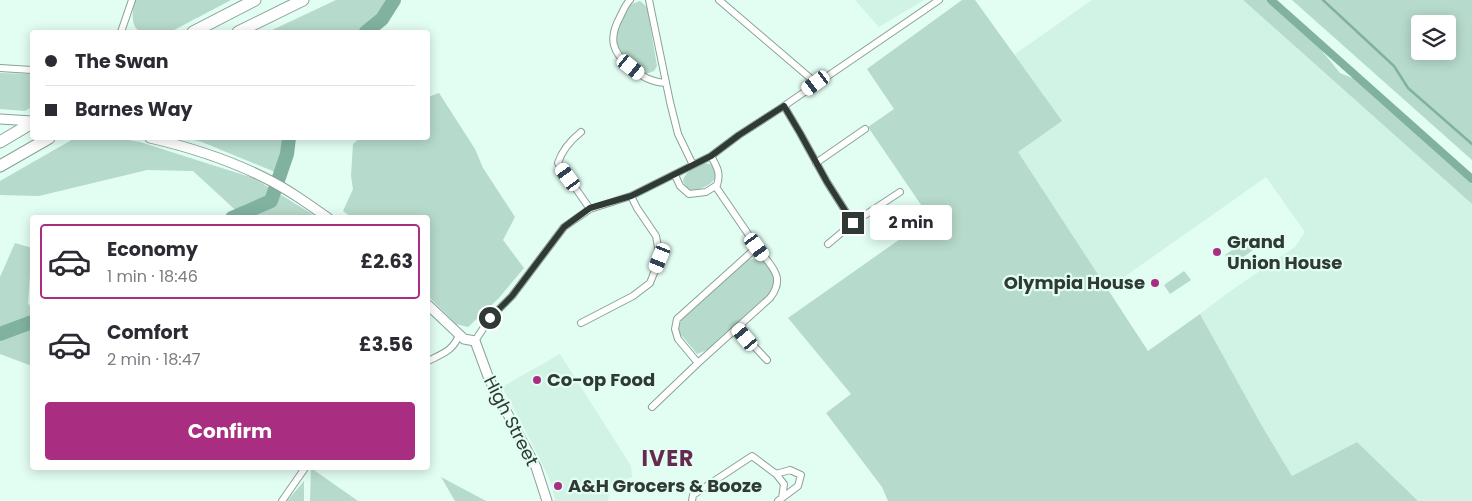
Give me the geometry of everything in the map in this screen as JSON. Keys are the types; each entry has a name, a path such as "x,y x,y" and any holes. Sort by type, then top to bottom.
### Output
{"highway":[{"path":"197,30 254,0"},
{"path":"242,30 303,0"},
{"path":"0,142 30,123"},
{"path":"0,166 46,140"}],"main road":[{"path":"1,119 30,122"},
{"path":"158,140 211,154 263,177 294,194 324,215"},
{"path":"430,307 464,340 475,340"},
{"name":"High Street","path":"475,340 489,379 536,467 547,501"}],"street":[{"path":"122,30 132,0"},
{"path":"630,0 615,27 613,38 616,50 623,61 646,79 656,83 666,83"},
{"path":"649,0 678,134 693,166"},
{"path":"719,0 816,83"},
{"path":"475,340 490,318 512,296 564,227 590,208 631,196 711,156 739,135 939,0"},
{"path":"0,68 30,70"},
{"path":"784,106 853,223"},
{"path":"816,163 865,129"},
{"path":"582,132 564,150 558,163 590,208"},
{"path":"675,175 680,186 689,194 706,192 716,187 720,179 719,169 711,156"},
{"path":"652,407 770,298 779,283 777,275 716,187"},
{"path":"828,244 853,223 900,192"},
{"path":"581,324 633,296 650,283 660,258 656,236 631,196"},
{"path":"698,363 678,339 675,329 677,319 757,247"},
{"path":"738,328 766,360"},
{"path":"430,361 447,352 456,344 459,335"},
{"path":"692,501 693,494 752,456 776,474 784,484 780,499"},
{"path":"282,501 304,470"},
{"path":"776,474 790,470 801,475 798,486 780,499"}],"shaded area":[{"path":"135,0 231,0 174,30 137,30 133,23"},
{"path":"336,0 390,0 388,7 365,30 272,30"},
{"path":"855,0 924,0 879,27"},
{"path":"962,0 975,0 1062,121 1018,152 1148,351 1200,314 1292,476 1357,442 1418,501 888,501 882,487 826,413 851,394 788,318 930,218 868,127 894,109 867,69"},
{"path":"1092,0 1243,0 1472,204 1472,501 1418,501 1357,442 1292,476 1200,314 1295,247 1305,232 1266,177 1107,289 1017,151 1061,121 1014,55"},
{"path":"1243,0 1267,0 1318,46 1340,73 1357,80 1472,184 1472,204"},
{"path":"1292,0 1472,0 1472,160"},
{"path":"640,1 647,7 657,66 654,71 646,74 623,57 617,44 618,31 629,5"},
{"path":"0,73 30,74 30,108 25,111 0,109"},
{"path":"439,93 475,149 483,168 515,217 503,240 524,268 498,299 468,327 456,324 430,298 430,215 348,215 343,211 353,189 351,176 353,144 358,140 430,140 430,96"},
{"path":"72,140 128,140 253,178 314,215 241,215 193,171 147,170 39,196 0,195 0,181"},
{"path":"194,140 286,140 284,153 275,172"},
{"path":"703,163 710,164 715,168 716,176 714,180 694,190 687,189 683,181 684,178 691,170"},
{"path":"1247,240 1253,250 1232,265 1225,255"},
{"path":"15,243 30,247 28,303 30,306 30,365 0,354 0,277"},
{"path":"749,259 763,260 776,280 775,289 707,350 697,354 678,331 681,320"},
{"path":"1184,271 1191,280 1170,294 1164,285"},
{"path":"560,354 631,466 632,477 610,485 608,501 555,501 551,482 502,387"},
{"path":"311,470 314,470 358,501 310,501"},
{"path":"441,477 486,501 455,501"},
{"path":"304,481 304,501 287,501"}],"waterway":[{"path":"368,30 382,19 394,0"},
{"path":"1271,0 1472,179"},
{"path":"1323,0 1394,66 1408,88 1472,144"},
{"path":"239,215 271,201 287,154 289,140"},
{"path":"0,334 30,323"}],"place":[{"name":"Grand Union House","path":"1217,252"},
{"name":"Olympia House","path":"1155,283"},
{"name":"Co-op Food","path":"537,380"},
{"name":"A&H Grocers & Booze","path":"558,486"}],"district":[{"name":"IVER","path":"668,458"}],"route":[{"path":"490,318 512,296 564,227 590,208 631,196 675,175 711,156 739,135 784,106 827,182 853,223"}]}
